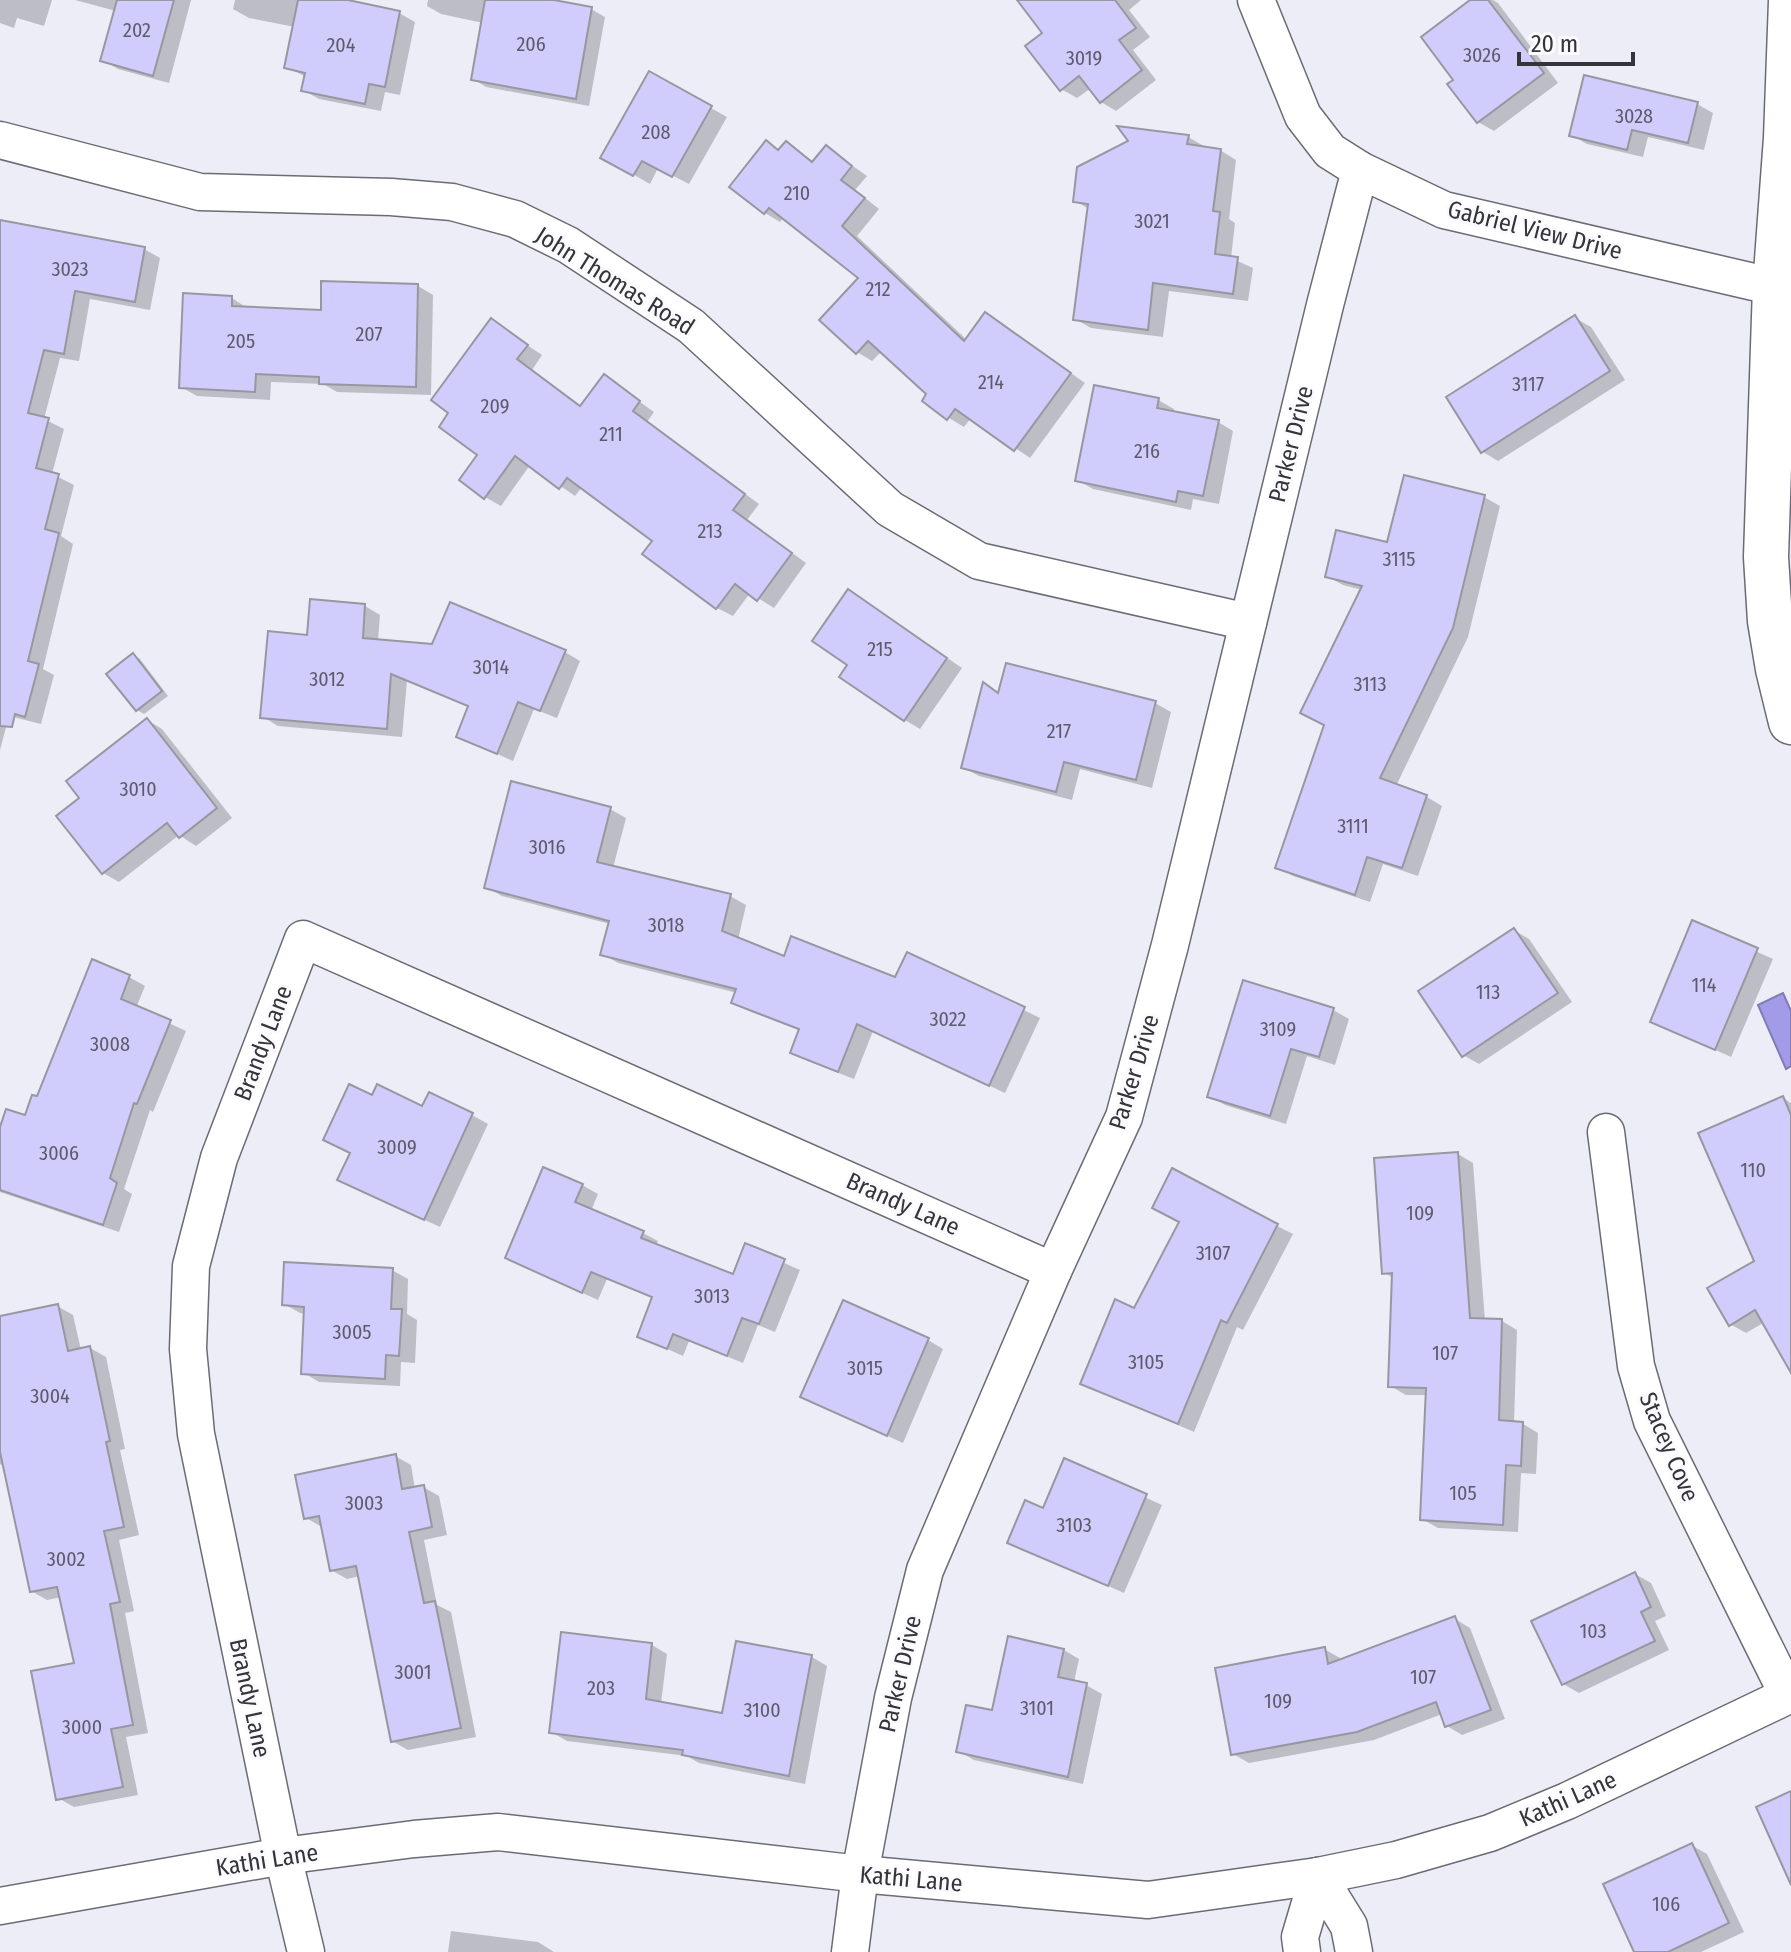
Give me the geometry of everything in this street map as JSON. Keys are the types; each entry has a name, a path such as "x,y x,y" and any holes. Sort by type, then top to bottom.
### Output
{"street":[{"name":"Gabriel View Drive","path":"1256,0 1303,116 1330,151 1360,170 1444,210 1775,287"},
{"path":"1791,1 1786,138 1775,287 1766,557 1776,657 1791,722"},
{"name":"John Thomas Road","path":"0,140 200,192 391,197 452,202 515,219 568,245 691,326 890,509 979,561 1248,622"},
{"name":"Parker Drive","path":"850,1952 860,1874 893,1698 925,1570 1053,1271 1124,1117 1170,945 1360,170"},
{"name":"Brandy Lane","path":"306,1952 283,1856 196,1434 188,1349 191,1266 219,1158 303,939 1053,1271"},
{"name":"Stacey Cove","path":"1606,1132 1636,1366 1652,1421 1789,1694"},
{"name":"Kathi Lane","path":"0,1906 283,1856 498,1832 860,1874 1148,1900 1318,1876 1396,1860 1490,1833 1567,1801 1789,1694"},
{"path":"1302,1952 1300,1937 1318,1876"},
{"path":"1318,1876 1349,1926 1354,1952"}],"shaded area":[{"path":"1783,993 1791,1011 1791,1066 1786,1069 1758,1005"}],"building":[{"path":"117,0 174,0 153,76 100,61"},
{"path":"298,0 348,0 400,11 385,87 369,84 365,104 301,91 305,73 284,68"},
{"path":"485,0 554,0 592,7 576,99 471,80"},
{"path":"1017,0 1115,0 1136,28 1119,40 1142,70 1100,103 1079,76 1060,91 1025,46 1042,33"},
{"path":"1470,0 1488,0 1544,73 1477,123 1447,84 1453,80 1421,37"},
{"path":"649,71 712,106 672,177 642,161 633,176 600,158"},
{"path":"1584,75 1698,102 1688,143 1632,130 1627,150 1569,136"},
{"path":"1117,126 1189,135 1187,144 1221,149 1213,211 1220,212 1215,254 1238,257 1233,294 1153,283 1148,330 1073,320 1088,204 1073,202 1077,167 1128,141"},
{"path":"766,140 778,150 786,141 812,162 826,145 852,166 841,180 865,198 842,226 964,341 985,312 1071,373 1014,451 955,409 947,420 922,401 926,394 868,341 856,354 819,320 858,278 769,208 764,214 729,187"},
{"path":"0,220 145,247 135,302 75,291 64,354 44,350 28,413 49,418 36,468 59,474 45,529 59,533 28,661 39,664 25,717 15,714 12,727 0,726"},
{"path":"321,281 418,284 416,387 319,384 319,377 256,374 255,392 179,388 183,293 232,296 232,306 321,310"},
{"path":"1575,315 1610,371 1481,453 1446,397"},
{"path":"491,318 528,345 517,359 580,406 604,374 640,401 633,411 745,494 733,510 792,553 757,601 735,584 716,609 642,554 652,541 567,478 559,489 515,456 484,499 459,480 477,455 439,427 448,413 431,400"},
{"path":"1094,385 1159,398 1157,408 1219,420 1203,496 1178,491 1176,502 1075,481"},
{"path":"1404,475 1485,495 1453,628 1380,778 1427,795 1402,868 1367,857 1355,895 1275,868 1324,725 1300,713 1362,586 1325,577 1336,530 1387,542"},
{"path":"848,589 947,658 904,721 839,677 847,665 812,641"},
{"path":"310,599 365,604 363,638 432,644 450,602 566,650 540,711 518,702 497,754 456,737 468,706 391,674 387,729 260,718 268,631 307,635"},
{"path":"133,653 162,691 136,711 106,674"},
{"path":"1006,663 1156,701 1136,780 1064,762 1056,792 961,768 983,682 998,693"},
{"path":"147,718 217,808 179,838 167,823 102,874 56,816 79,798 66,781"},
{"path":"511,781 611,807 597,862 731,894 722,931 784,956 791,936 895,977 907,952 1025,1007 989,1086 857,1024 838,1072 790,1053 799,1029 731,1003 736,989 600,955 609,921 484,888"},
{"path":"1692,920 1758,948 1715,1050 1650,1022"},
{"path":"1514,928 1558,993 1462,1057 1418,991"},
{"path":"92,959 130,975 121,999 171,1020 137,1104 134,1103 110,1178 117,1183 103,1225 0,1190 0,1127 6,1109 25,1115 32,1095 37,1096"},
{"path":"1243,980 1334,1008 1319,1057 1291,1049 1270,1116 1207,1097"},
{"path":"349,1084 372,1095 377,1084 422,1106 429,1092 473,1113 424,1220 337,1180 350,1153 323,1140"},
{"path":"1783,1096 1791,1115 1791,1373 1755,1310 1729,1326 1707,1288 1754,1261 1698,1133"},
{"path":"1458,1152 1470,1318 1502,1319 1499,1420 1523,1422 1521,1466 1506,1465 1503,1525 1420,1520 1426,1388 1388,1387 1392,1273 1382,1274 1374,1158"},
{"path":"543,1167 583,1184 575,1202 644,1231 641,1238 733,1274 745,1243 785,1259 759,1324 742,1318 727,1356 673,1334 667,1349 637,1337 652,1297 591,1272 582,1293 505,1258"},
{"path":"1172,1168 1278,1224 1227,1323 1221,1320 1178,1424 1080,1384 1115,1299 1134,1308 1179,1222 1152,1208"},
{"path":"284,1262 393,1268 391,1309 402,1309 399,1356 386,1355 385,1379 301,1374 304,1307 282,1305"},
{"path":"843,1300 929,1338 887,1436 800,1397"},
{"path":"58,1304 68,1351 90,1346 110,1441 106,1442 124,1527 104,1531 120,1602 110,1604 133,1725 111,1729 123,1787 56,1800 31,1671 74,1663 57,1587 30,1592 0,1452 0,1316"},
{"path":"396,1454 402,1489 424,1485 432,1527 409,1532 424,1603 435,1601 461,1728 391,1742 356,1566 330,1571 319,1516 304,1519 295,1475"},
{"path":"1064,1458 1147,1494 1108,1586 1007,1543 1025,1500 1043,1508"},
{"path":"1635,1572 1651,1607 1641,1612 1655,1641 1562,1685 1531,1621"},
{"path":"1455,1616 1491,1710 1445,1727 1436,1702 1357,1732 1231,1755 1215,1668 1325,1647 1328,1664"},
{"path":"561,1632 652,1643 646,1699 722,1713 736,1641 812,1655 789,1776 682,1755 683,1750 549,1733"},
{"path":"1008,1636 1064,1649 1058,1677 1087,1683 1068,1777 956,1752 966,1705 992,1710"},
{"path":"1791,1791 1791,1885 1756,1807"},
{"path":"1692,1843 1729,1923 1668,1952 1634,1952 1603,1884"}]}
